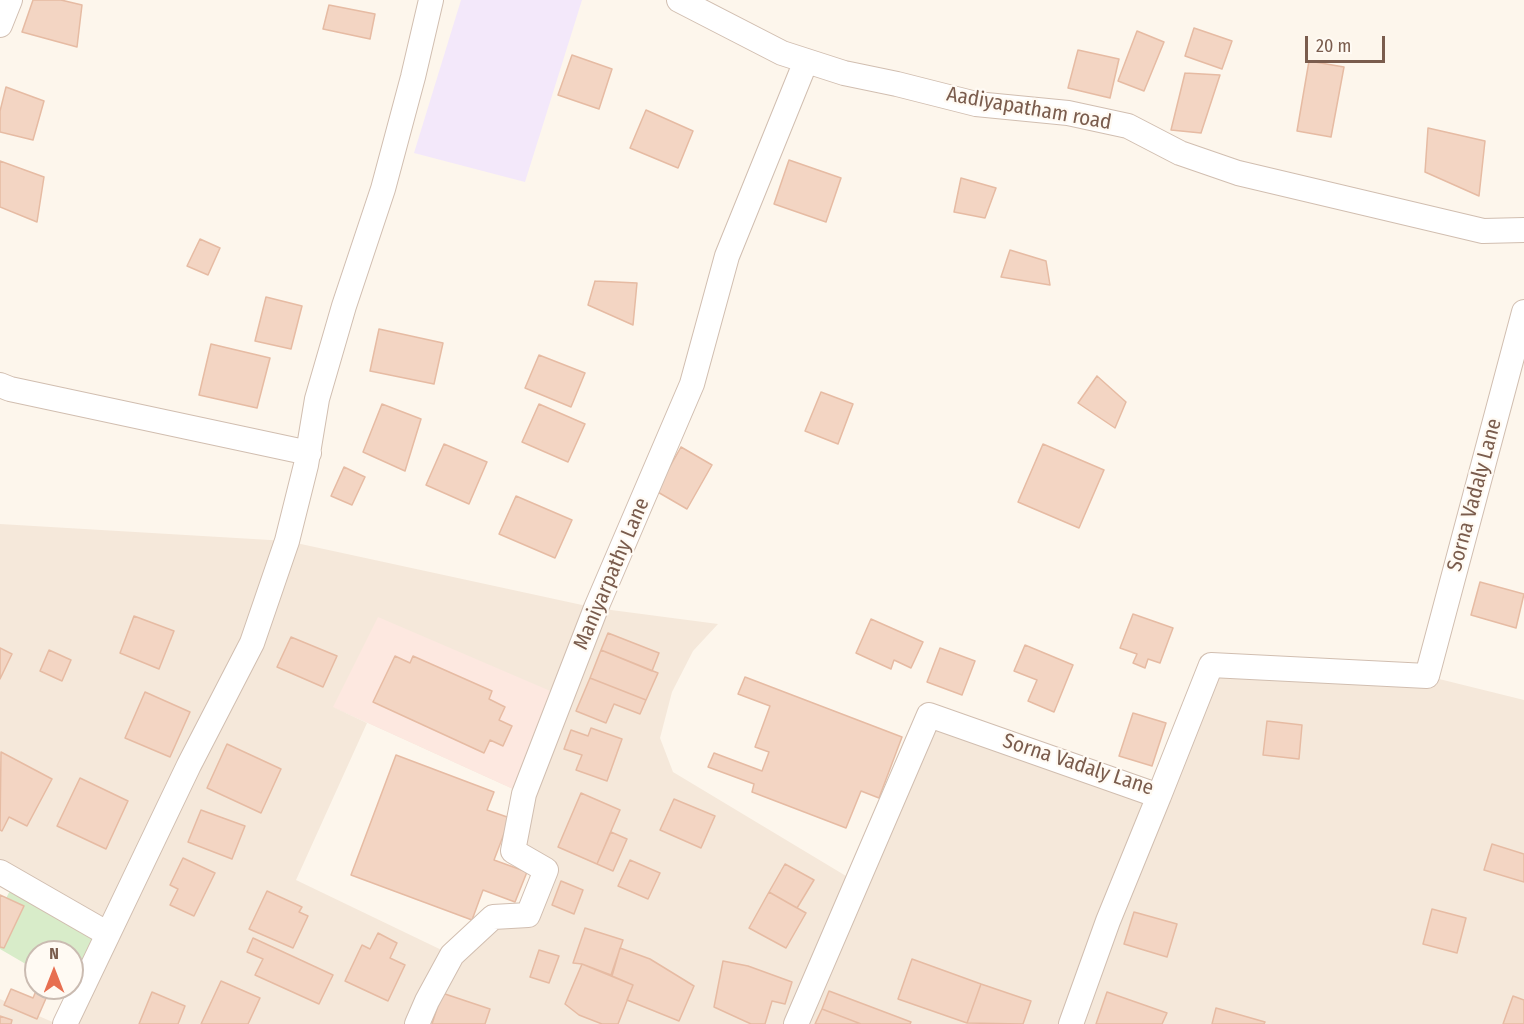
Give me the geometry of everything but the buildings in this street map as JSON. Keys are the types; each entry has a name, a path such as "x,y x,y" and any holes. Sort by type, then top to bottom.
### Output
{"street":[{"path":"0,25 10,0"},
{"path":"65,1024 189,765 252,643 287,541 309,453 317,399 344,306 383,189 414,77 431,0"},
{"name":"Aadiyapatham road","path":"680,0 782,53 844,74 897,84 976,104 1068,113 1128,126 1180,153 1238,173 1483,231 1524,230"},
{"name":"Maniyarpathy Lane","path":"417,1024 452,955 493,917 528,915 532,906 546,870 513,850 524,794 596,608 692,384 727,256 806,61"},
{"name":"Sorna Vadaly Lane","path":"796,1024 929,715 1159,796 1211,664 1427,676 1524,312"},
{"path":"0,385 309,453"},
{"path":"1071,1024 1108,921 1159,796"},
{"path":"0,872 108,934"}],"shaded area":[{"path":"461,0 582,0 525,182 414,153"},
{"path":"0,524 287,541 596,608 718,624 693,651 672,692 660,738 673,772 856,882 929,715 1158,796 1211,665 1427,676 1524,700 1524,1024 65,1024 76,1000 84,1000 84,984 108,934 0,872","holes":["333,707 524,794 513,851 546,870 528,915 493,917 452,955 296,880 367,723"]},
{"path":"378,617 562,696 524,794 333,707"},
{"path":"0,999 57,1024 0,1024"}],"green space":[{"path":"15,881 108,934 84,985 84,940 24,940 24,963 0,949 0,910"}]}
